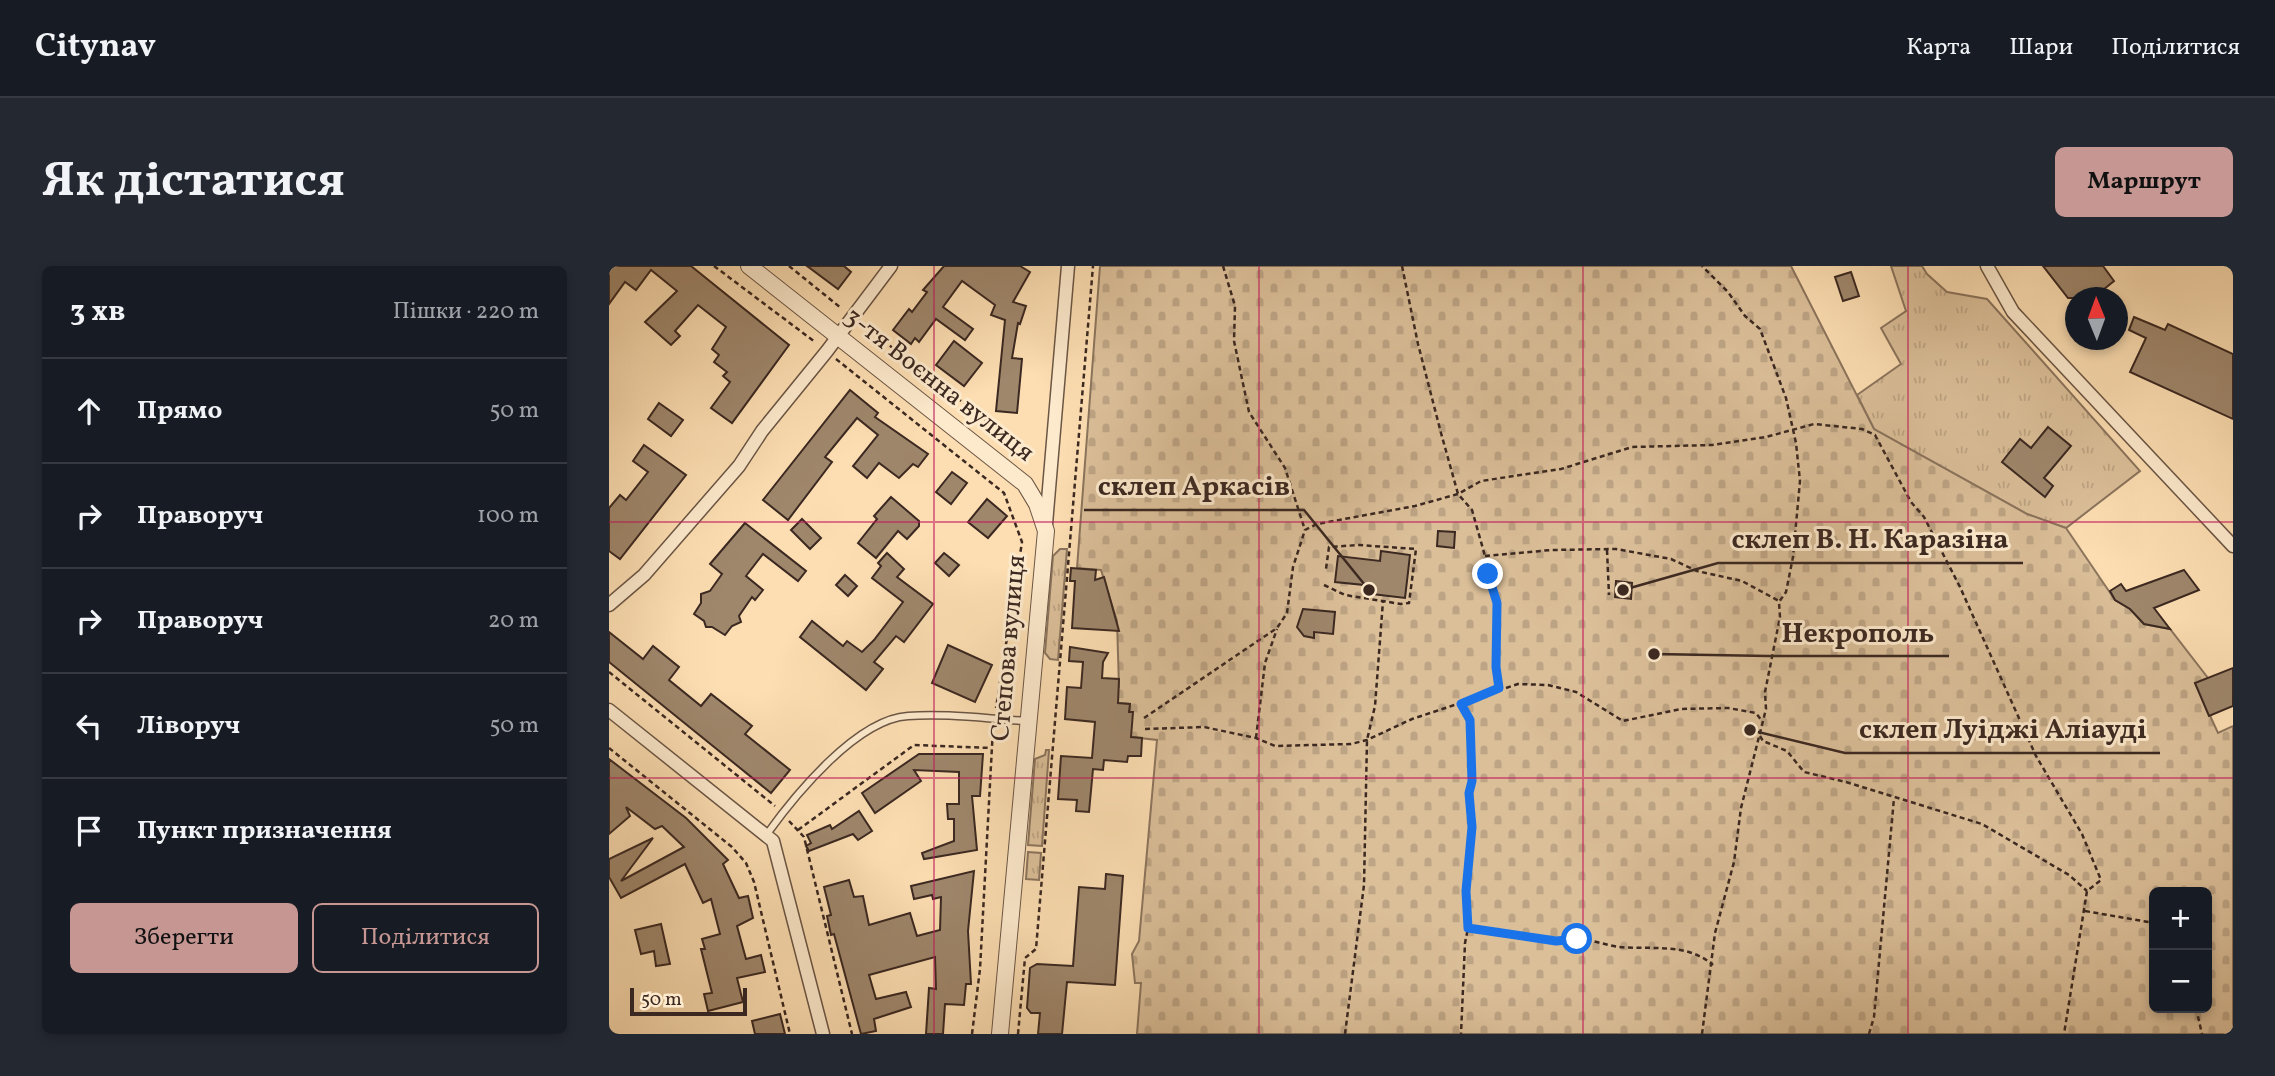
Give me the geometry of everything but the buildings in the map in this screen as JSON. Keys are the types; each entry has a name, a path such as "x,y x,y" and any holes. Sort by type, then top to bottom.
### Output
{"street":[{"name":"3-тя Воєнна вулиця","path":"749,266 1012,472 1025,484 1037,504 1046,531"},
{"path":"609,605 644,575 730,476 891,266"},
{"name":"Степова вулиця","path":"1000,1034 1068,266"},
{"path":"1987,266 2013,312 2233,546"},
{"path":"609,710 767,834 779,855 823,1034"}],"lane":[{"path":"767,834 810,783 862,732 882,722 906,716 1026,721"}],"path":[{"path":"714,266 1004,493 1016,520 1021,542 994,720 980,969 972,1034"},
{"path":"789,266 1027,452 1012,472 1004,493"},
{"path":"1018,1034 1025,958 1036,949 1093,266"},
{"path":"1223,266 1235,306 1234,341 1249,412 1285,468 1305,530 1293,566 1287,613 1277,628 1265,663 1257,738"},
{"path":"1402,266 1418,344 1458,494 1472,510 1485,556 1484,567 1497,603 1496,667 1499,688"},
{"path":"1702,266 1728,292 1745,316 1760,329 1786,398 1794,431 1800,481 1789,582 1779,602 1780,617 1760,736 1750,765 1734,862 1715,933 1713,965 1702,1034"},
{"path":"1305,530 1317,524 1415,506 1458,494 1481,481 1561,469 1632,447 1712,445 1814,425 1862,429 1875,435 1911,502 1924,517 1960,587 2036,756 2082,834 2101,880 2087,891 2064,1034"},
{"path":"1324,585 1345,595 1409,603 1416,549 1359,545 1329,547 1326,569"},
{"path":"1485,556 1551,550 1616,549 1671,559 1697,572 1742,581 1779,602"},
{"path":"1607,550 1609,595"},
{"path":"1345,1034 1364,886 1367,740 1375,706 1383,601"},
{"path":"1144,718 1277,628"},
{"path":"609,672 771,803"},
{"path":"1145,729 1204,727 1257,738 1275,747 1315,747 1367,740 1397,724 1461,704 1499,688 1532,684 1569,690 1623,721 1665,710 1728,708 1756,713 1762,721"},
{"path":"1461,704 1470,720 1472,781 1469,793 1472,827 1466,891 1468,928 1461,1034"},
{"path":"1760,736 1763,741 1787,751 1804,772 1895,796 1982,824 2069,875 2087,891"},
{"path":"799,830 914,746 992,748"},
{"path":"609,748 732,847 746,863 754,882 790,1034"},
{"path":"1869,1034 1874,1017 1884,888 1895,796"},
{"path":"792,824 804,837 852,1034"},
{"path":"2085,911 2149,922"},
{"path":"1468,928 1556,941 1577,939 1620,947 1670,948 1702,956 1713,965"},
{"path":"2197,1013 2202,1034"}],"green space":[{"path":"1100,266 1791,266 1874,429 2027,514 2066,528 2115,600 2130,609 2144,624 2170,629 2208,678 2195,683 2218,733 2233,726 2233,1034 1137,1034 1141,983 1135,983 1132,954 1139,941 1157,740 1131,737 1130,704 1102,702 1119,687 1117,621 1101,570 1077,568"},
{"path":"1891,266 1922,266 1947,292 1987,299 2140,471 2066,528 2027,514 1874,429 1857,395 1901,364 1881,328 1906,311"},
{"path":"1060,549 1067,549 1058,660 1050,659 1045,653 1053,556"},
{"path":"1046,750 1049,750 1042,846 1028,845 1035,759 1045,755"},
{"path":"1028,852 1041,853 1039,880 1026,879"}],"place":[{"name":"склеп Аркасів","path":"1369,590"},
{"name":"склеп В. Н. Каразіна","path":"1623,590"},
{"name":"Некрополь","path":"1654,654"},
{"name":"склеп Луіджі Аліауді","path":"1750,730"}],"route":[{"path":"1488,574 1497,603 1496,667 1499,688 1461,704 1470,720 1472,781 1469,793 1472,827 1468,842 1471,848 1466,891 1468,928 1518,936 1541,936 1556,941 1577,939"}]}
